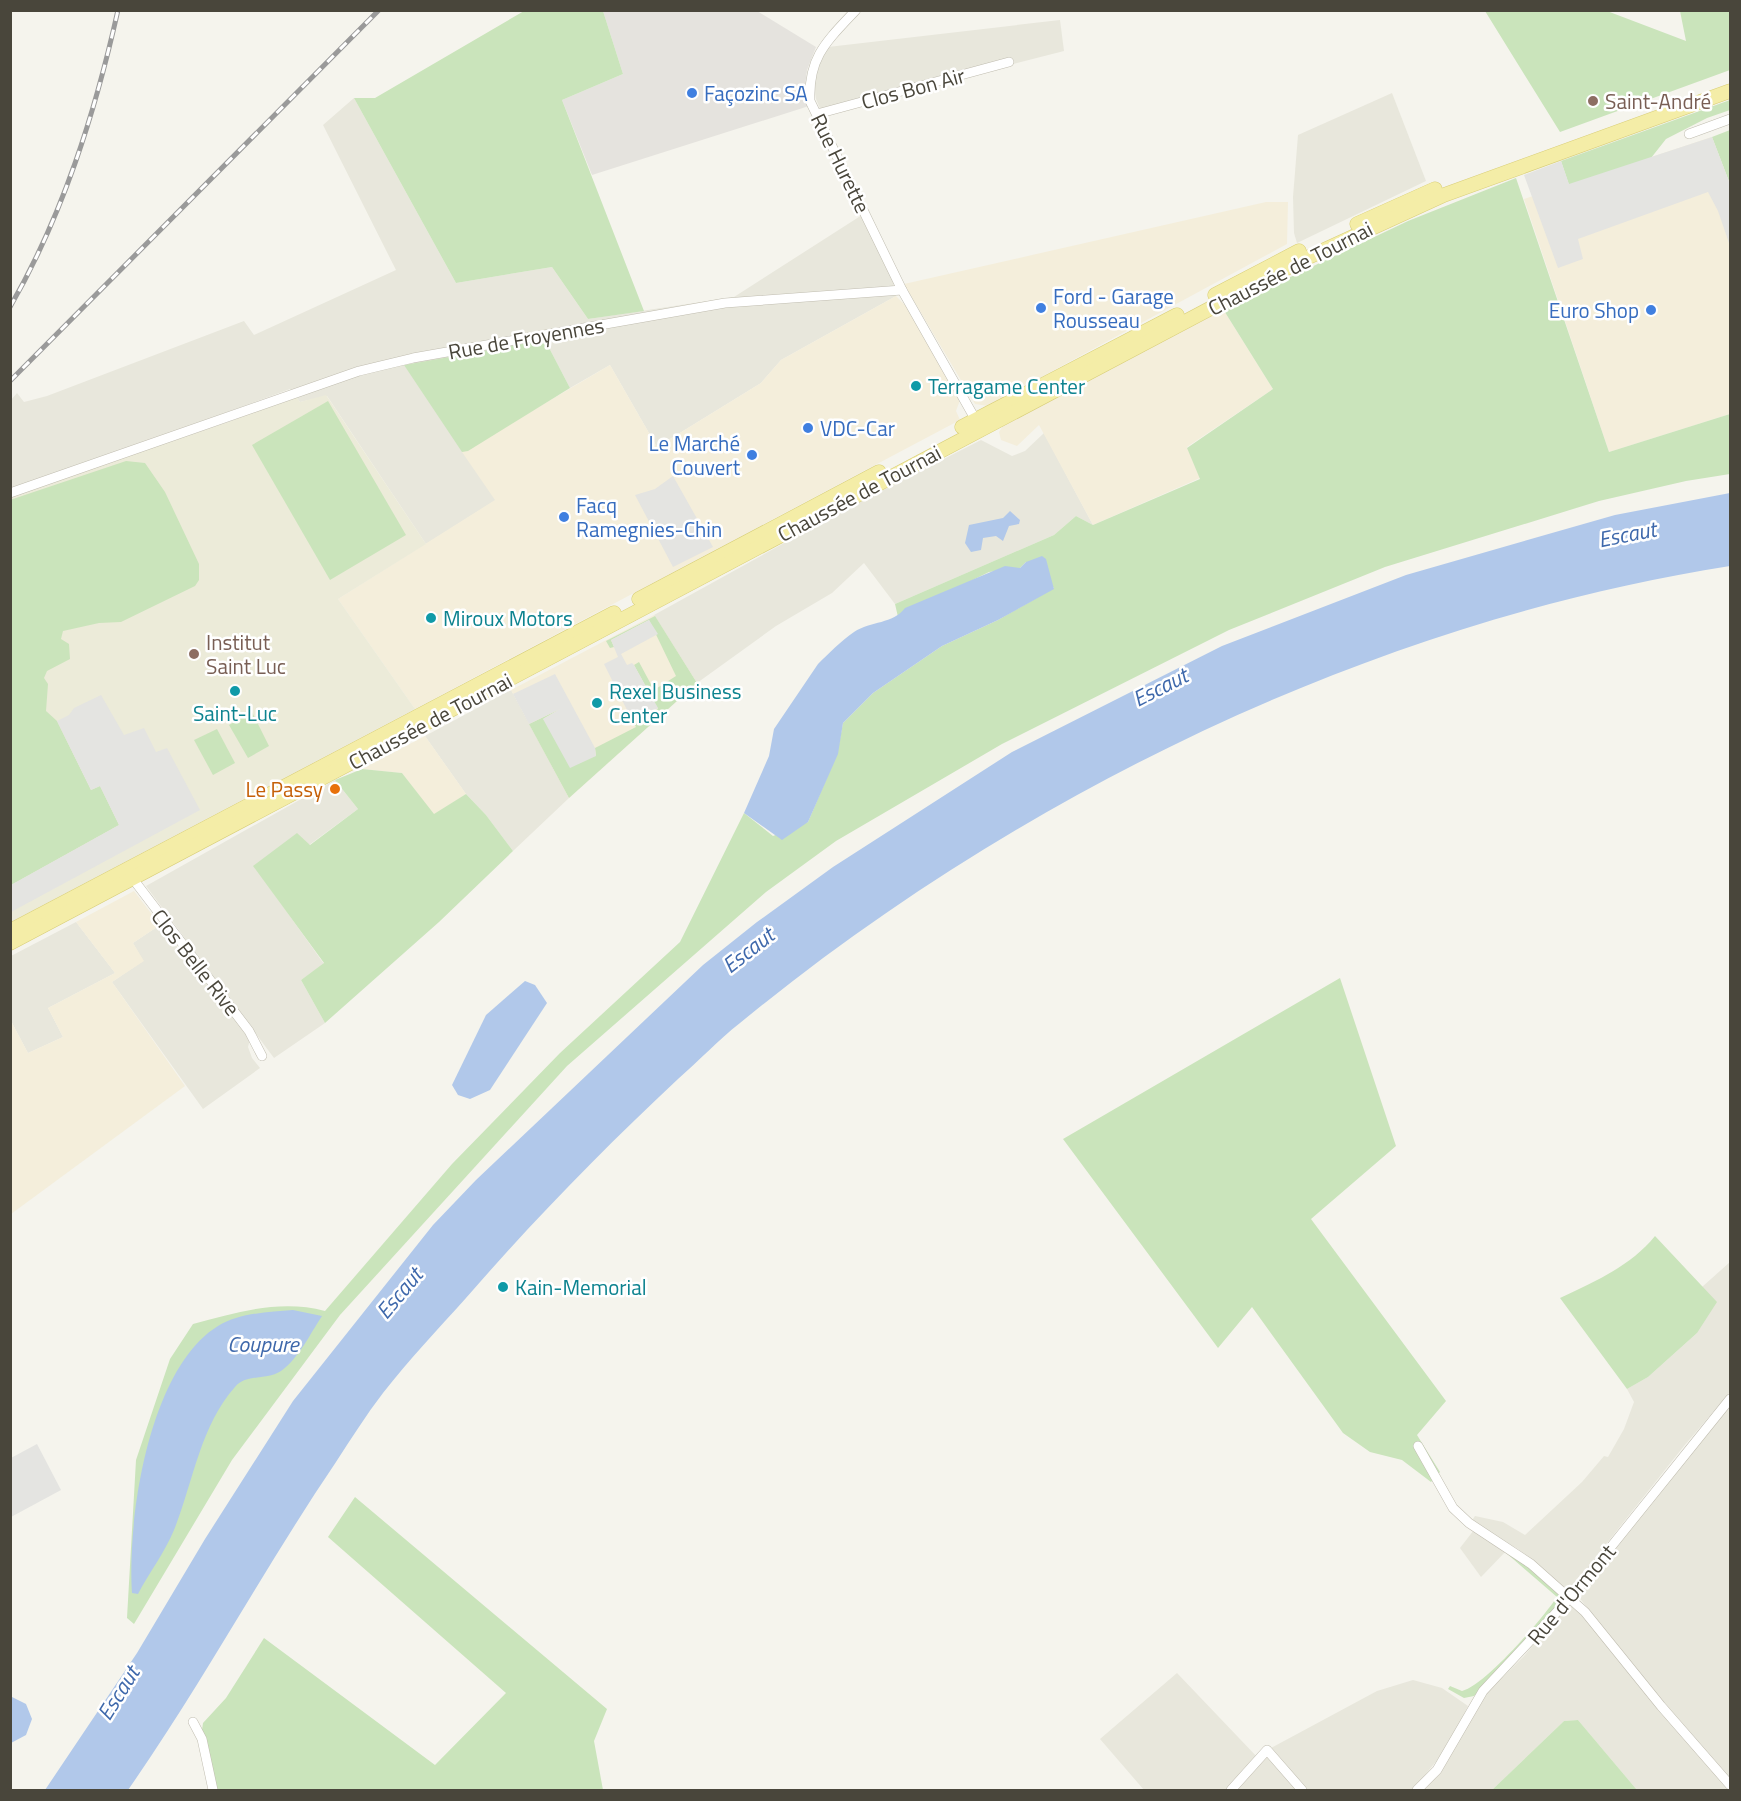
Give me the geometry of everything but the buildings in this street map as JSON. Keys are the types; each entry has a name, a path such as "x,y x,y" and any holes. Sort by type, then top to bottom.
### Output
{"main road":[{"name":"Chaussée de Tournai","path":"10,943 130,876 1296,253 1403,202 1731,82"},
{"name":"Chaussée de Tournai","path":"979,424 1300,261 1406,212 1485,180 1731,91"},
{"name":"Chaussée de Tournai","path":"10,931 130,876"}],"street":[{"name":"Rue Hurette","path":"856,10 824,45 814,61 809,81 810,102 902,290"},
{"name":"Clos Bon Air","path":"817,114 1009,62"},
{"path":"1689,134 1731,119"},
{"path":"902,290 979,424"},
{"name":"Rue de Froyennes","path":"10,493 359,370 413,358 725,303 902,290"},
{"name":"Clos Belle Rive","path":"130,876 249,1031 261,1056"},
{"name":"Rue d'Ormont","path":"1417,1791 1437,1770 1483,1691 1569,1599 1731,1399"},
{"path":"1418,1446 1453,1508 1469,1523 1532,1564 1585,1612 1661,1706 1731,1785"},
{"path":"193,1722 202,1739 213,1791"},
{"path":"1231,1791 1267,1750 1302,1791"}],"shaded area":[{"name":"Façozinc SA","path":"603,11 757,11 816,47 807,70 805,87 809,106 592,175 562,100 623,74"},
{"path":"1060,20 1064,51 822,113 816,99 813,82 818,63 828,47"},
{"path":"1392,93 1426,181 1297,243 1294,233 1293,197 1298,135"},
{"path":"354,98 456,283 552,267 588,319 734,297 862,215 892,279 896,296 781,360 761,383 657,447 610,365 570,388 545,340 496,500 426,544 327,396 300,402 290,389 11,491 11,400 17,393 24,402 47,396 244,321 254,335 396,270 323,125"},
{"path":"1712,137 1730,184 1730,414 1609,452 1524,199"},
{"path":"1712,137 1730,184 1730,246 1718,211 1708,192 1578,239 1583,259 1558,268 1524,175 1561,161 1569,184"},
{"path":"1266,202 1288,202 1287,244 988,406 975,404 904,284"},
{"path":"896,296 908,308 960,400 956,411 960,420 415,709 338,599 495,500 462,452 610,365 657,447 761,383 781,360"},
{"path":"1223,309 1273,389 1187,447 1200,478 1093,525 1039,425 1017,446 1001,440 999,432 1004,424"},
{"name":"Institut Saint Luc","path":"295,395 300,402 326,395 426,544 338,599 415,709 11,922 11,495 231,421"},
{"path":"1044,433 1093,525 1076,516 1054,535 895,604 864,563 832,593 776,626 697,683 654,615 842,511 981,440 1012,456 1025,451"},
{"path":"673,476 713,547 673,567 635,495 655,489"},
{"path":"654,615 697,683 569,798 511,690"},
{"path":"649,620 658,634 621,654 627,665 632,663 634,665 658,708 633,722 604,664 618,657 611,640"},
{"path":"555,674 595,748 596,756 570,768 543,719 560,709 529,724 513,694"},
{"path":"511,690 569,798 513,851 486,815 466,794 425,736"},
{"path":"101,695 124,735 144,728 156,752 167,748 200,810 11,912 11,885 119,825 100,786 91,790 57,721 69,715 74,708"},
{"path":"425,736 466,794 434,815 402,773 362,769"},
{"path":"335,780 358,809 309,845 254,866 324,964 301,980 325,1023 274,1058 146,886"},
{"path":"134,891 160,925 133,943 144,961 112,982 185,1086 11,1214 11,1021 28,1053 63,1037 48,1008 115,973 76,922"},
{"path":"76,922 115,973 48,1008 63,1037 28,1053 11,1021 11,956"},
{"path":"160,925 250,1039 248,1047 252,1058 260,1068 203,1109 112,982 143,961 133,943"},
{"path":"1730,1262 1730,1392 1568,1592 1518,1549 1471,1522 1475,1516 1503,1522 1525,1535 1582,1482 1604,1456 1608,1457 1624,1429 1634,1402 1627,1389 1648,1377 1697,1333 1702,1287"},
{"path":"1730,1404 1730,1780 1626,1657 1578,1596 1578,1591"},
{"path":"37,1444 61,1490 11,1517 11,1458"},
{"path":"1474,1530 1508,1549 1481,1577 1460,1548"},
{"path":"1572,1607 1587,1619 1730,1790 1637,1790 1578,1720 1564,1721 1492,1790 1424,1790 1440,1772 1481,1699 1524,1656 1564,1608"},
{"path":"1177,1673 1259,1759 1271,1748 1377,1691 1413,1680 1442,1688 1468,1706 1446,1749 1413,1790 1144,1790 1100,1739"}],"green space":[{"path":"524,11 603,11 623,74 562,100 644,311 588,319 552,267 456,283 354,98 375,98"},
{"name":"Saint-André","path":"1485,11 1607,11 1686,41 1680,11 1730,11 1730,70 1560,132"},
{"path":"1730,100 1730,110 1707,118 1666,139 1651,158 1569,185 1561,161"},
{"path":"1730,130 1730,184 1712,137"},
{"path":"1516,178 1609,452 1730,414 1730,474 1686,481 1599,501 1385,567 1229,630 1002,744 836,841 766,892 567,1066 340,1315 232,1460 134,1624 127,1618 136,1460 170,1359 193,1324 259,1308 292,1306 325,1311 452,1164 560,1053 680,942 744,813 773,836 808,822 837,754 843,723 873,693 942,646 998,620 1054,588 1026,562 1020,568 989,572 898,617 895,604 1054,535 1076,516 1093,525 1200,479 1187,448 1273,389 1223,309 1408,221"},
{"path":"545,340 570,388 468,451 462,452 404,365"},
{"path":"328,401 406,535 330,580 252,445"},
{"path":"126,461 145,463 165,492 199,564 199,580 195,586 121,622 99,623 63,631 61,639 69,644 70,659 47,671 44,678 48,684 46,711 57,721 91,790 100,786 119,825 11,885 10,500"},
{"path":"655,616 697,683 569,798 529,724 560,709 543,719 596,756 595,748 636,727 633,722 658,709 634,665 639,662 654,690 676,676 649,620 611,640 614,647 610,648 606,641"},
{"path":"252,712 269,746 248,758 229,725"},
{"path":"217,729 235,763 213,775 194,740"},
{"path":"362,769 402,773 434,814 466,794 486,815 513,851 439,922 325,1023 301,980 324,963 253,866 297,833 310,845 358,809 335,780"},
{"path":"1340,978 1396,1146 1311,1219 1446,1401 1417,1435 1440,1472 1431,1482 1402,1460 1370,1452 1343,1433 1252,1307 1218,1348 1063,1139"},
{"path":"1655,1236 1717,1302 1697,1333 1648,1377 1627,1389 1560,1298 1623,1265"},
{"path":"355,1497 607,1709 594,1741 603,1790 215,1790 201,1737 203,1723 226,1698 264,1638 435,1765 506,1693 328,1537"},
{"path":"1508,1549 1561,1596 1561,1599 1540,1626 1474,1696 1464,1698 1448,1689 1450,1686 1462,1691 1485,1677 1527,1635 1557,1597 1505,1552"},
{"path":"1578,1720 1637,1790 1492,1790 1564,1721"}],"water":[{"name":"Escaut","path":"1730,493 1730,566 1596,592 1464,629 1333,675 1206,730 1082,793 962,863 848,940 740,1023 650,1105 569,1186 491,1269 383,1393 309,1503 128,1790 45,1790 137,1653 205,1539 293,1401 433,1225 476,1180 703,965 757,922 833,867 1012,752 1222,646 1406,575 1615,515"},
{"path":"1010,511 1020,520 1019,524 1009,526 1003,541 996,536 983,538 981,550 971,552 965,543 969,525 1003,518"},
{"path":"1042,556 1046,559 1054,589 998,620 942,646 873,693 843,723 838,754 808,822 782,840 744,813 769,756 774,729 818,664 840,643 861,628 888,620 905,608 1005,566 1020,568 1026,562"},
{"path":"525,981 535,985 547,1003 490,1090 470,1099 458,1095 452,1085 486,1015"},
{"name":"Coupure","path":"293,1310 322,1316 299,1353 287,1366 269,1376 245,1380 235,1387 223,1402 205,1437 181,1512 170,1538 138,1594 132,1593 131,1562 139,1487 147,1448 159,1409 175,1375 194,1346 218,1326 235,1318"},
{"path":"10,1696 26,1704 32,1719 26,1735 11,1743"}],"railway":[{"path":"10,307 46,236 75,163 99,87 118,10"},
{"path":"10,381 379,10"}],"place":[{"name":"Façozinc SA","path":"692,93"},
{"name":"Saint-André","path":"1593,101"},
{"name":"Ford - Garage Rousseau","path":"1041,308"},
{"name":"Euro Shop","path":"1651,310"},
{"name":"Terragame Center","path":"916,386"},
{"name":"VDC-Car","path":"808,428"},
{"name":"Le Marché Couvert","path":"752,455"},
{"name":"Facq Ramegnies-Chin","path":"564,517"},
{"name":"Miroux Motors","path":"431,618"},
{"name":"Institut Saint Luc","path":"194,654"},
{"name":"Saint-Luc","path":"235,691"},
{"name":"Rexel Business Center","path":"597,703"},
{"name":"Le Passy","path":"335,789"},
{"name":"Kain-Memorial","path":"503,1287"}]}
